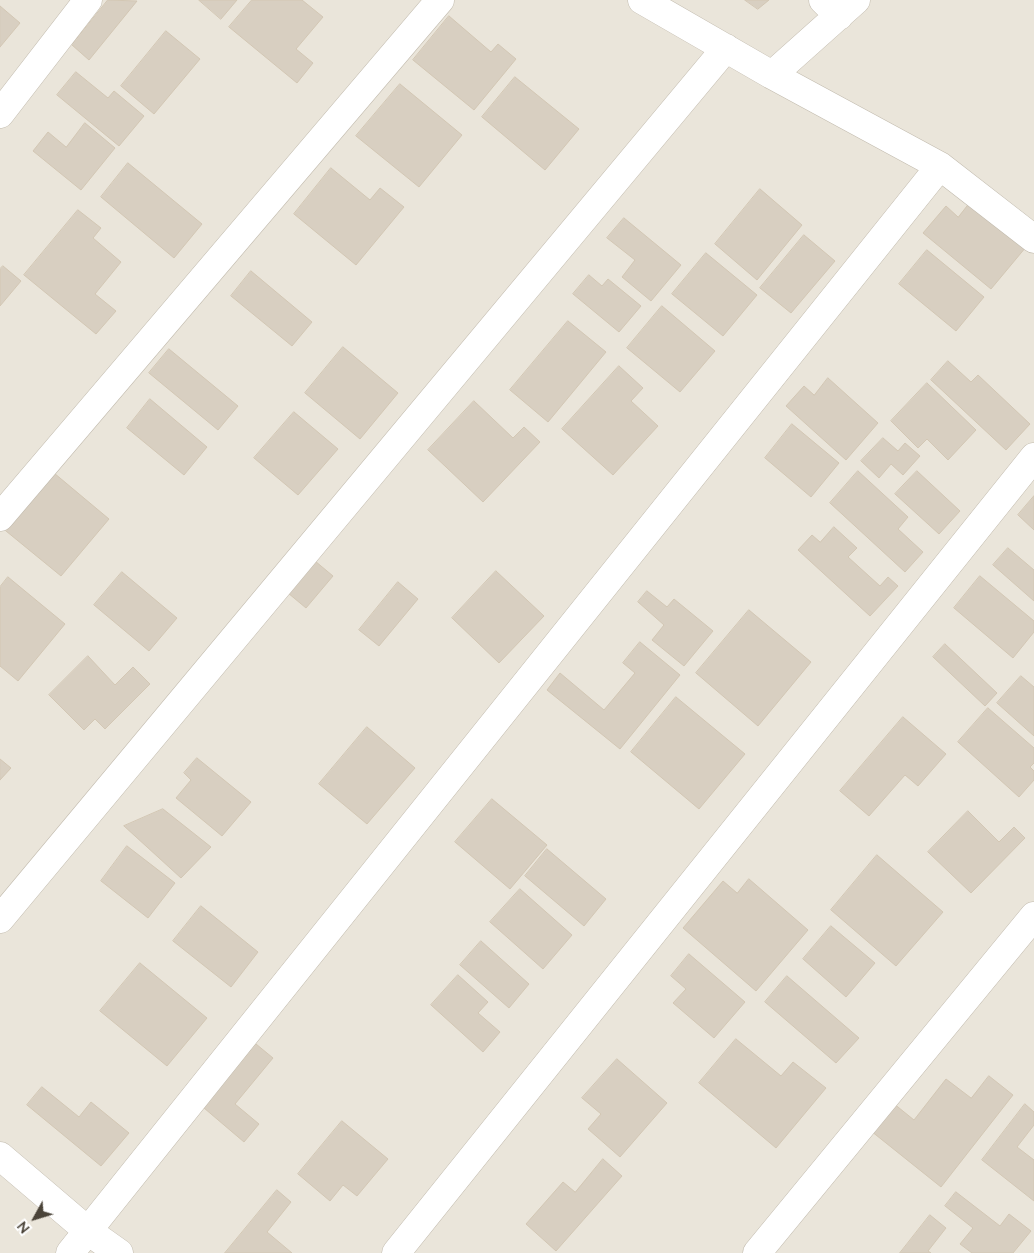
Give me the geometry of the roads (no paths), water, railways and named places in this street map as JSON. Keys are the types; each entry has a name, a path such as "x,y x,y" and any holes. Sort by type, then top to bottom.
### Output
{"street":[{"path":"0,114 88,0"},
{"path":"0,517 440,0"},
{"path":"642,0 772,75 940,166 1034,239"},
{"path":"772,75 839,5"},
{"path":"0,919 726,48"},
{"path":"70,1253 940,166"},
{"path":"396,1253 1034,458"},
{"path":"758,1253 1034,916"},
{"path":"0,1156 118,1253"}]}
